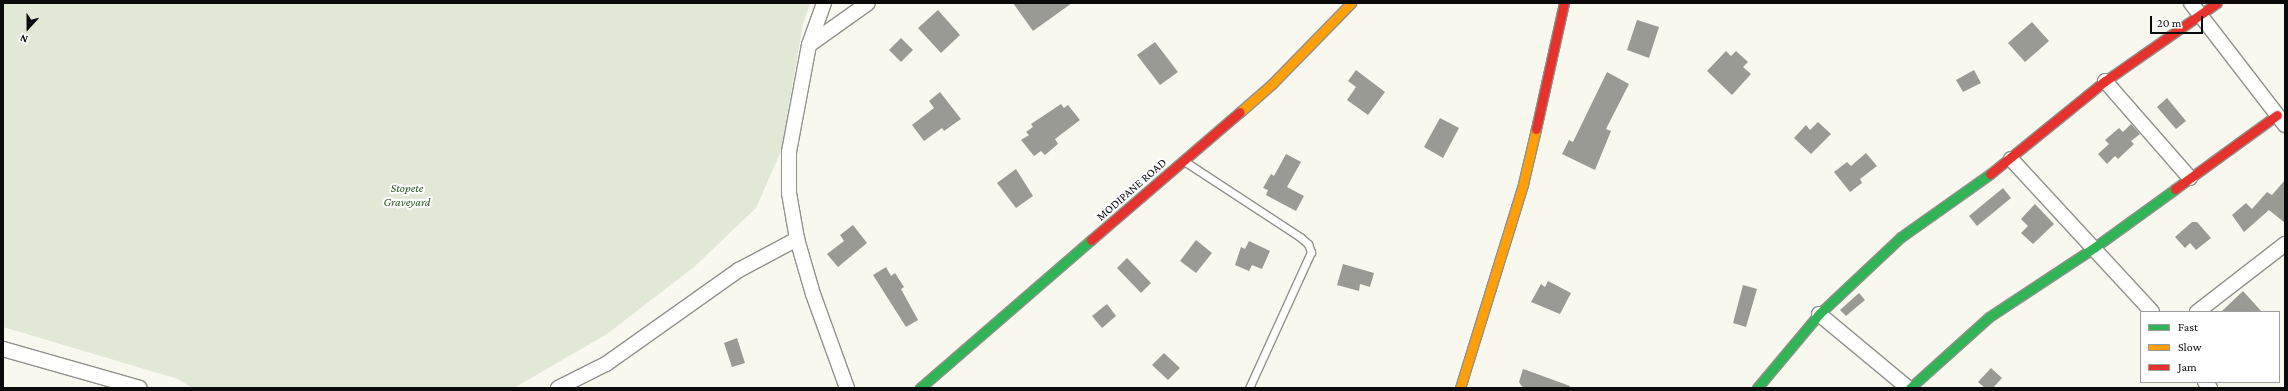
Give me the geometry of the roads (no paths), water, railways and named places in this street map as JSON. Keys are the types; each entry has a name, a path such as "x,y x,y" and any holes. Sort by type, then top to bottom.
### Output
{"street":[{"path":"824,3 809,46 789,152 789,193 797,238 813,294 847,388"},
{"path":"809,46 868,3"},
{"name":"MODIPANE ROAD","path":"920,388 1272,84 1351,3"},
{"path":"1460,388 1523,184 1564,3"},
{"path":"1819,314 1909,388 1989,317 2095,247 2190,178 2281,120 2191,3"},
{"path":"1757,388 1819,314 1901,237 2011,159 2105,81 2217,3"},
{"path":"2105,81 2190,178"},
{"path":"2011,159 2095,247 2151,311"},
{"path":"558,388 606,364 739,270 797,238"},
{"path":"2198,311 2285,244"},
{"path":"3,349 105,382 140,388"}],"lane":[{"path":"1184,160 1300,237 1308,244 1311,252 1249,388"}],"park label":[{"name":"Stopete Graveyard","path":"407,196"}]}
